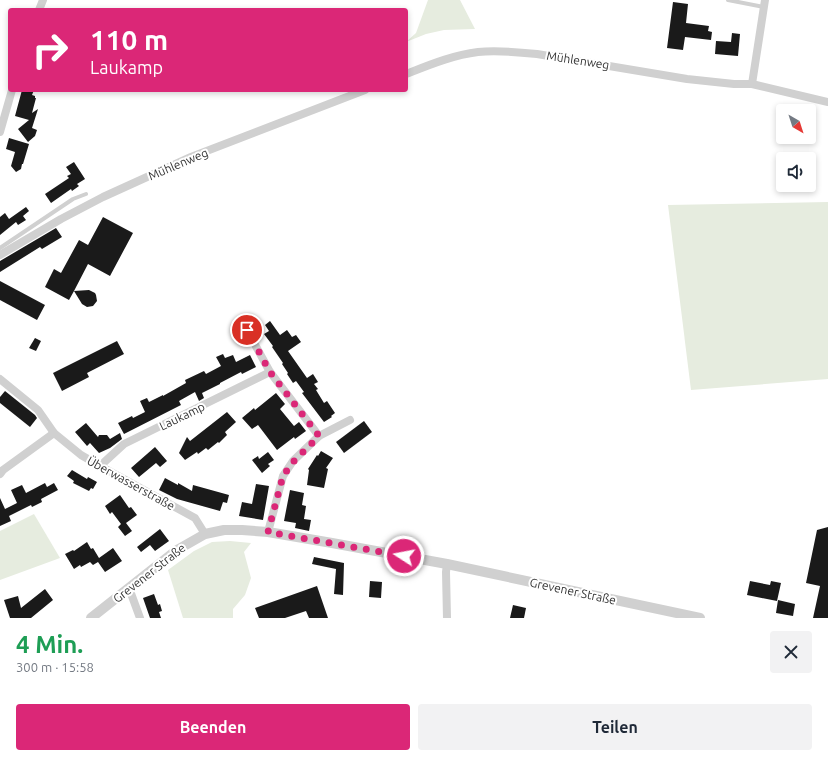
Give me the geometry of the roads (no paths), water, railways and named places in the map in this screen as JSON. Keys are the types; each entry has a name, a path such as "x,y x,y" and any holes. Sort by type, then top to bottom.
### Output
{"street":[{"path":"752,84 764,3"},
{"name":"Mühlenweg","path":"408,73 436,62 478,52 513,51 688,79 734,84 752,84 828,102"},
{"path":"0,132 11,92"},
{"name":"Mühlenweg","path":"0,255 61,219 103,197 191,157 360,92"},
{"path":"247,330 270,372 319,436"},
{"name":"Laukamp","path":"100,466 124,444 270,372"},
{"name":"Überwasserstraße","path":"1,382 38,410 54,433 81,455 195,518 205,534"},
{"path":"268,532 283,476 293,462 319,436 350,420"},
{"path":"0,474 3,470 54,433"},
{"name":"Grevener Straße","path":"92,618 177,550 190,542 205,534 224,530 242,530 268,532 447,564 700,618"},
{"path":"447,564 447,618"},
{"path":"130,588 140,618"}],"lane":[{"path":"728,0 764,3"},
{"path":"0,248 73,199 86,194"}]}
